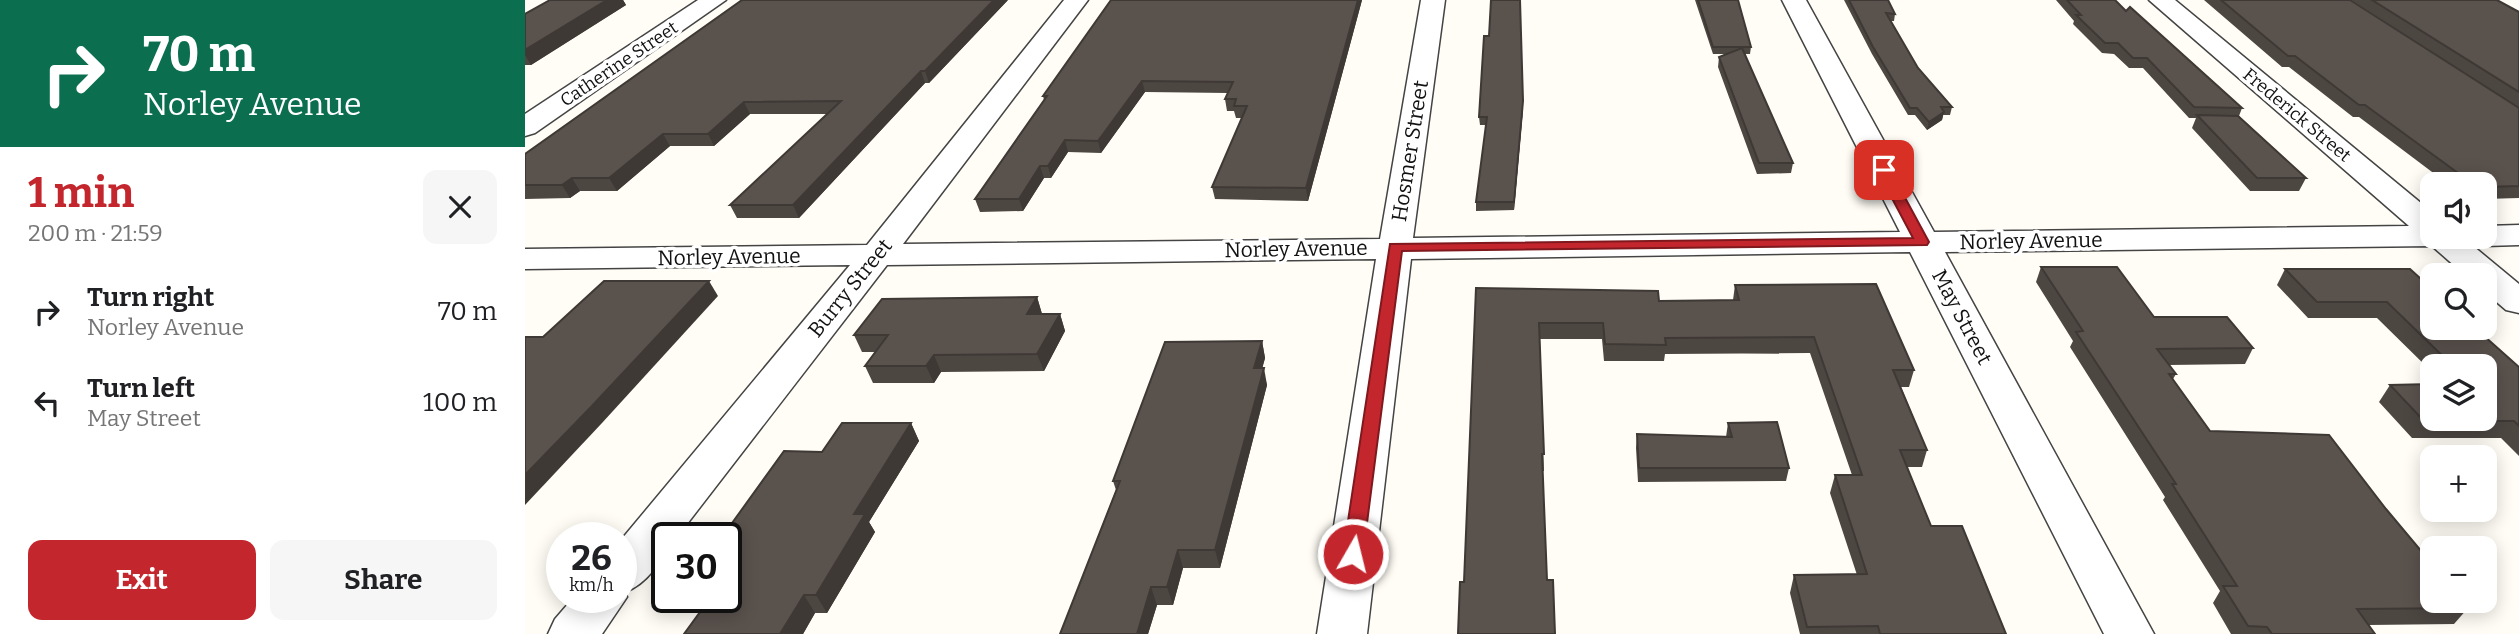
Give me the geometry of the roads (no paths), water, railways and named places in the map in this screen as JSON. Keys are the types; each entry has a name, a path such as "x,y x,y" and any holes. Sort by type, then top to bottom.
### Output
{"street":[{"name":"Catherine Street","path":"525,127 714,0"},
{"name":"Burry Street","path":"637,554 877,255 1076,0"},
{"name":"Hosmer Street","path":"1342,634 1395,247 1433,0"},
{"name":"May Street","path":"1794,0 2129,634"},
{"name":"Frederick Street","path":"2161,0 2420,219"},
{"path":"2497,236 2519,235"},
{"name":"Norley Avenue","path":"525,259 2420,236"},
{"path":"2458,249 2519,302"},
{"path":"573,634 590,613"}]}
